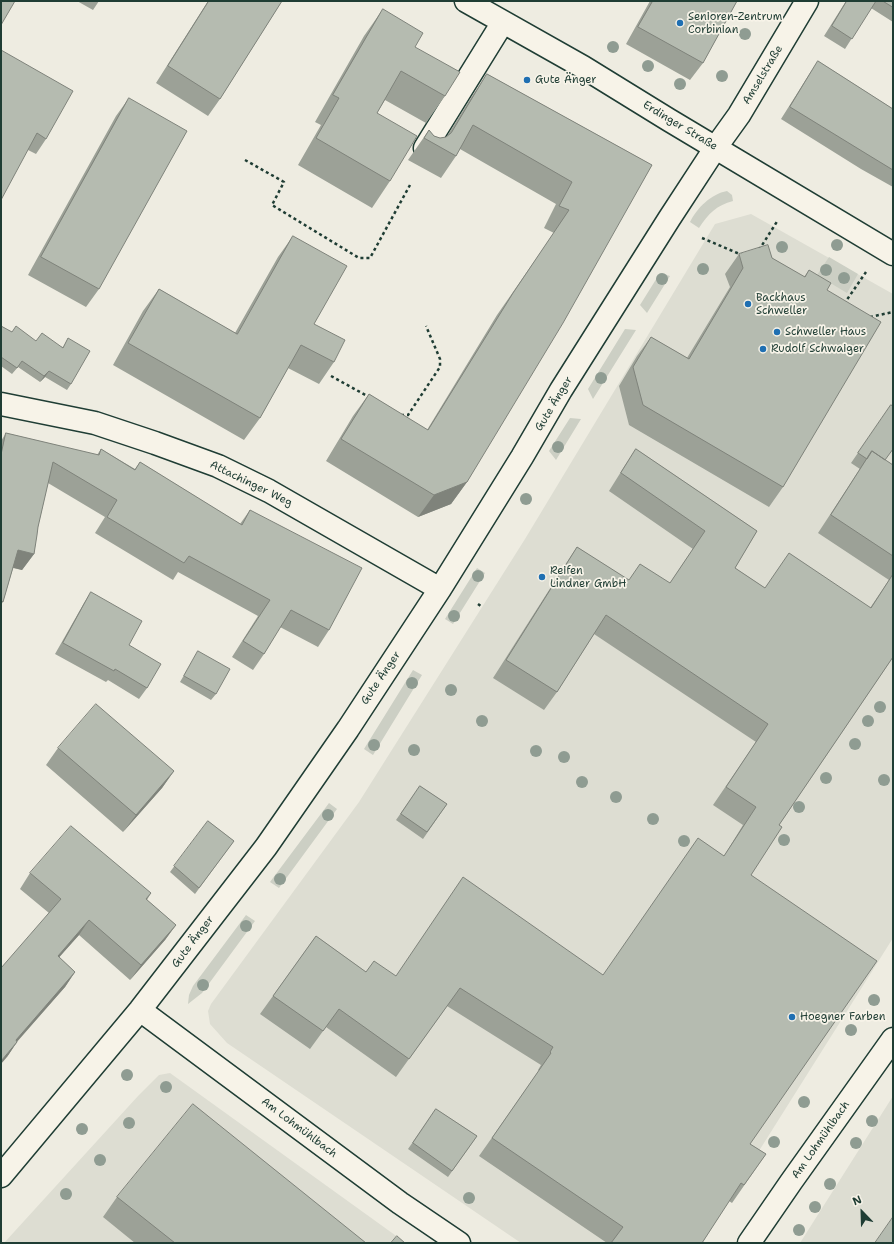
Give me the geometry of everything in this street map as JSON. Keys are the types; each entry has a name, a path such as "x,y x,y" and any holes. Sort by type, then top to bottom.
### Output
{"street":[{"name":"Erdinger Straße","path":"466,1 583,67 893,254"},
{"name":"Amselstraße","path":"716,147 739,115 807,1"},
{"path":"425,148 503,22"},
{"name":"Gute Änger","path":"1,1176 140,1010 266,847 348,729 440,589 522,457 561,390 716,147"},
{"name":"Attachinger Weg","path":"1,404 95,423 218,466 269,491 440,589"},
{"name":"Am Lohmühlbach","path":"140,1010 400,1203 459,1243"},
{"name":"Am Lohmühlbach","path":"750,1243 791,1182 893,1039"}],"path":[{"path":"245,160 284,182 272,205 359,258 370,258 410,185"},
{"path":"757,252 778,220"},
{"path":"702,238 746,256"},
{"path":"849,308 843,305 866,272"},
{"path":"868,318 893,312"},
{"path":"400,415 408,415 440,367 440,359 426,326"},
{"path":"331,376 373,399"},
{"path":"478,604 482,606"}],"shaded area":[{"path":"727,191 732,195 733,201 722,205 713,211 699,228 690,222 705,202 715,195"},
{"path":"751,214 893,294 893,938 701,1243 521,1243 227,1043 210,1024 208,1011 211,1004 359,802 525,539 715,224"},
{"path":"829,257 858,274 847,293 817,275"},
{"path":"660,273 670,276 647,313 640,305"},
{"path":"625,329 636,330 593,399 588,389"},
{"path":"570,418 581,419 556,460 549,451"},
{"path":"477,568 485,573 453,624 445,619"},
{"path":"413,670 422,675 373,755 364,749"},
{"path":"329,803 337,809 279,888 270,882"},
{"path":"246,915 255,921 202,993 188,1004 189,995 193,986"},
{"path":"170,1073 406,1243 4,1243 138,1096 159,1075"},
{"path":"893,1096 893,1243 800,1243"}],"building":[{"path":"1,1 15,1 1,25"},
{"path":"209,1 282,1 220,99 168,66"},
{"name":"Senioren-Zentrum Corbinian","path":"653,1 737,1 703,63 638,27"},
{"path":"847,1 876,1 852,39 832,26"},
{"path":"883,1 893,1 893,7"},
{"path":"383,9 423,33 415,47 460,72 445,96 401,71 377,113 417,136 390,181 316,138 339,98 333,95"},
{"path":"1,50 73,91 46,139 37,133 1,200"},
{"path":"818,61 893,109 893,170 790,107"},
{"path":"487,74 652,165 563,323 467,482 434,495 341,439 369,394 428,430 513,293 569,210 559,206 572,182 473,125 456,156 424,138 429,130 434,136 440,138 446,137 451,133"},
{"path":"129,98 187,131 99,289 41,257"},
{"path":"293,236 347,266 314,324 345,340 334,362 301,345 260,418 128,343 159,289 237,334"},
{"path":"768,245 772,258 805,277 809,270 831,283 827,290 881,322 783,487 643,405 633,367 651,337 689,359 743,268 739,254"},
{"path":"1,326 12,332 16,326 36,341 42,333 63,348 68,338 90,351 71,384 49,371 44,376 22,361 17,368 1,357"},
{"path":"891,405 893,406 893,449 885,460 872,451 867,459 858,453"},
{"path":"6,433 99,455 101,449 135,470 140,462 242,525 250,510 362,568 329,630 291,610 264,654 243,641 270,600 189,556 184,563 107,517 117,500 53,462 38,527 34,554 18,550 3,602 1,600 1,455"},
{"path":"636,449 757,531 735,568 765,588 789,553 871,608 893,574 893,657 779,825 782,827 751,875 877,961 750,1144 766,1154 744,1185 741,1183 702,1243 611,1243 623,1227 492,1138 551,1053 550,1052 553,1047 460,988 409,1059 339,1009 323,1031 273,996 316,936 366,972 374,961 396,976 463,877 603,975 698,838 724,856 756,807 726,787 768,724 606,615 557,692 506,660 577,547 629,580 640,564 670,583 705,531 621,473"},
{"path":"872,451 893,465 893,556 831,515"},
{"path":"91,592 142,621 129,645 161,664 147,688 115,669 114,671 63,643"},
{"path":"198,651 230,669 216,694 184,676"},
{"path":"96,704 174,771 136,815 58,748"},
{"path":"420,786 447,804 427,832 401,814"},
{"path":"208,821 234,841 199,888 174,866"},
{"path":"71,826 151,893 146,899 176,925 141,965 89,920 58,956 75,972 16,1040 17,1042 1,1061 1,968 61,899 30,873"},
{"path":"193,1104 366,1243 175,1243 117,1197"},
{"path":"436,1109 477,1136 452,1171 413,1143"},
{"path":"893,1217 893,1243 875,1243"},
{"path":"397,1236 405,1243 391,1243"}],"place":[{"name":"Senioren-Zentrum Corbinian","path":"680,23"},
{"name":"Gute Änger","path":"527,80"},
{"name":"Backhaus Schweller","path":"748,304"},
{"name":"Schweller Haus","path":"777,332"},
{"name":"Rudolf Schwaiger","path":"763,349"},
{"name":"Reifen Lindner GmbH","path":"542,577"},
{"name":"Hoegner Farben","path":"792,1017"}]}
